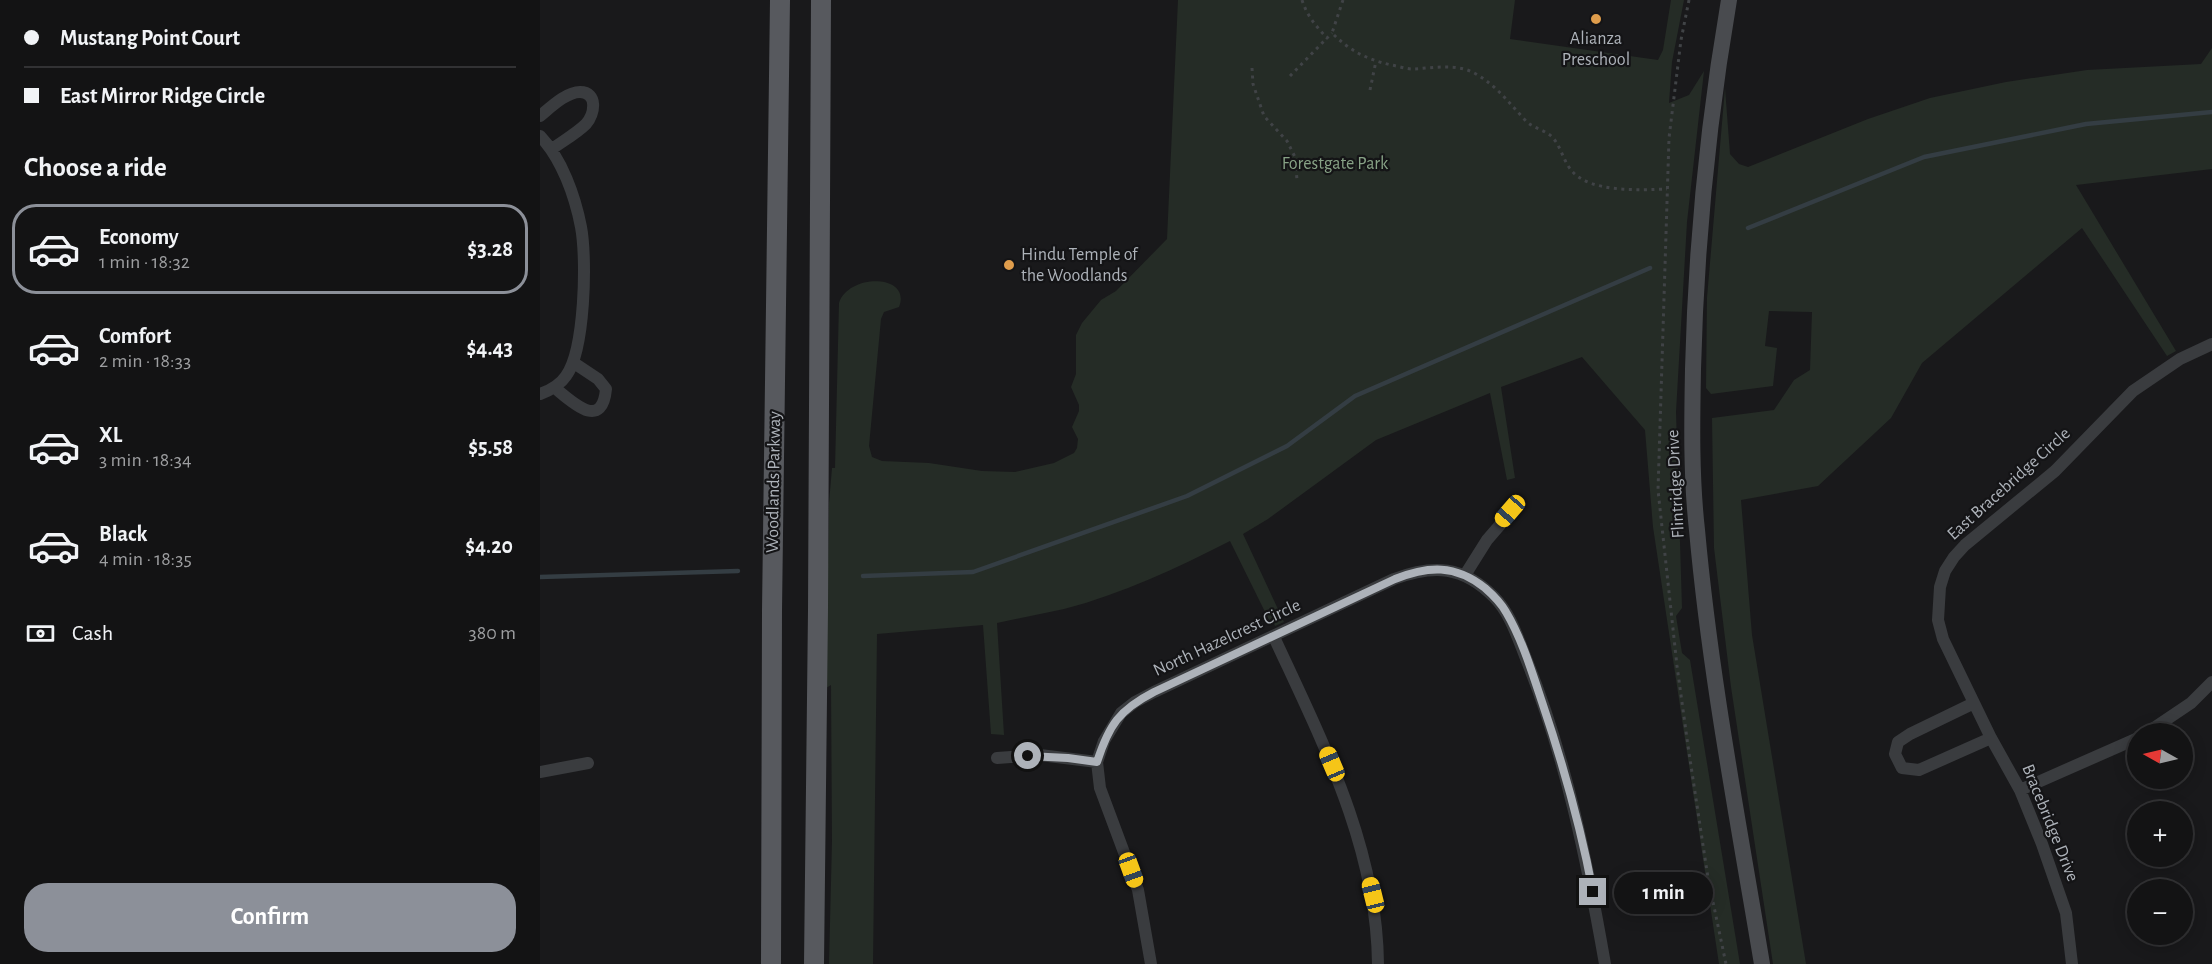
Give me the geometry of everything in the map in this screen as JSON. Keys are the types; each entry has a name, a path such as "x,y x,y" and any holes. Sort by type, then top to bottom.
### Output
{"main road":[{"name":"Woodlands Parkway","path":"771,964 772,611 780,0"},
{"path":"814,964 821,0"}],"street":[{"name":"Flintridge Drive","path":"1729,0 1712,100 1698,244 1694,328 1693,461 1696,528 1710,643 1762,964"},
{"path":"540,116 569,95 580,92 589,95 594,102 593,112 587,123 552,149"},
{"path":"540,136 552,149 575,204 582,238 584,271 578,348 574,363 566,377 555,387 540,394"},
{"name":"East Bracebridge Circle","path":"1974,703 1943,639 1938,620 1940,587 1945,571 1954,557 1965,545 2055,471 2133,391 2180,359 2212,344"},
{"path":"555,387 581,409 590,411 600,407 605,399 606,389 598,379 574,363"},
{"path":"1519,503 1499,525 1465,575 1485,588 1504,609 1534,679 1573,805 1589,873 1605,964"},
{"name":"North Hazelcrest Circle","path":"1097,762 1104,741 1121,713 1135,702 1408,574 1424,569 1438,569 1465,575"},
{"path":"1274,637 1319,734 1348,807 1373,895 1378,964"},
{"path":"2161,723 2191,703 2212,682"},
{"path":"1974,703 1910,734 1899,742 1895,754 1902,768 1919,770 1991,738"},
{"name":"Bracebridge Drive","path":"1974,703 2020,790 2055,878 2066,913 2072,964"},
{"path":"2020,790 2127,743"},
{"path":"997,758 1040,755 1097,762 1100,788 1138,890 1151,964"},
{"path":"540,771 588,763"}],"path":[{"path":"1302,0 1306,13 1327,38"},
{"path":"1290,76 1332,33 1343,0"},
{"path":"1332,33 1343,45 1358,55 1376,61 1407,68 1449,67 1474,72 1508,99 1534,127 1552,137 1569,167 1578,177 1611,188 1631,191 1667,189"},
{"path":"1371,90 1376,61"},
{"path":"1252,68 1253,84 1264,117 1287,141 1294,157 1297,180"}],"green space":[{"name":"Forestgate Park","path":"1178,0 1515,0 1510,39 1658,60 1663,50 1671,0 1684,0 1672,62 1669,103 1689,95 1704,71 1687,222 1676,412 1682,608 1676,616 1682,653 1690,660 1740,964 1719,964 1653,527 1645,430 1582,357 1501,387 1515,478 1507,480 1490,393 1376,440 1268,519 1243,534 1284,622 1275,626 1272,619 1269,620 1230,541 1107,596 1064,609 997,623 1004,735 991,734 983,625 877,634 873,964 829,964 832,841 831,685 826,688 829,503 832,468 835,468 839,303 845,293 854,286 866,282 888,283 897,288 901,296 899,307 884,312 881,319 869,446 872,457 882,461 929,463 982,471 1015,472 1054,463 1074,453 1078,439 1072,427 1079,411 1079,405 1071,387 1076,374 1076,335 1082,323 1101,300 1116,291 1167,239"},
{"path":"2212,48 2212,169 2076,185 2176,351 2167,356 2082,228 1922,363 1891,418 1818,486 1741,500 1752,635 1806,964 1773,964 1731,687 1714,548 1712,418 1774,410 1794,380 1810,370 1812,312 1769,311 1765,346 1777,348 1773,386 1711,394 1706,388 1707,298 1725,88 1730,154 1739,164 1748,167 1868,119 1930,98 2006,82 2087,70 2201,64"}],"waterway":[{"path":"1748,228 1924,157 2086,124 2212,112"},
{"path":"863,576 973,572 1187,496 1287,446 1355,396 1650,268"},
{"path":"540,577 738,571"}],"place":[{"name":"Alianza Preschool","path":"1596,19"},
{"name":"Hindu Temple of the Woodlands","path":"1009,265"}],"route":[{"path":"1028,756 1040,755 1097,762 1104,741 1121,713 1135,702 1395,579 1424,569 1454,571 1485,588 1496,598 1511,622 1534,679 1557,748 1593,892"}]}
